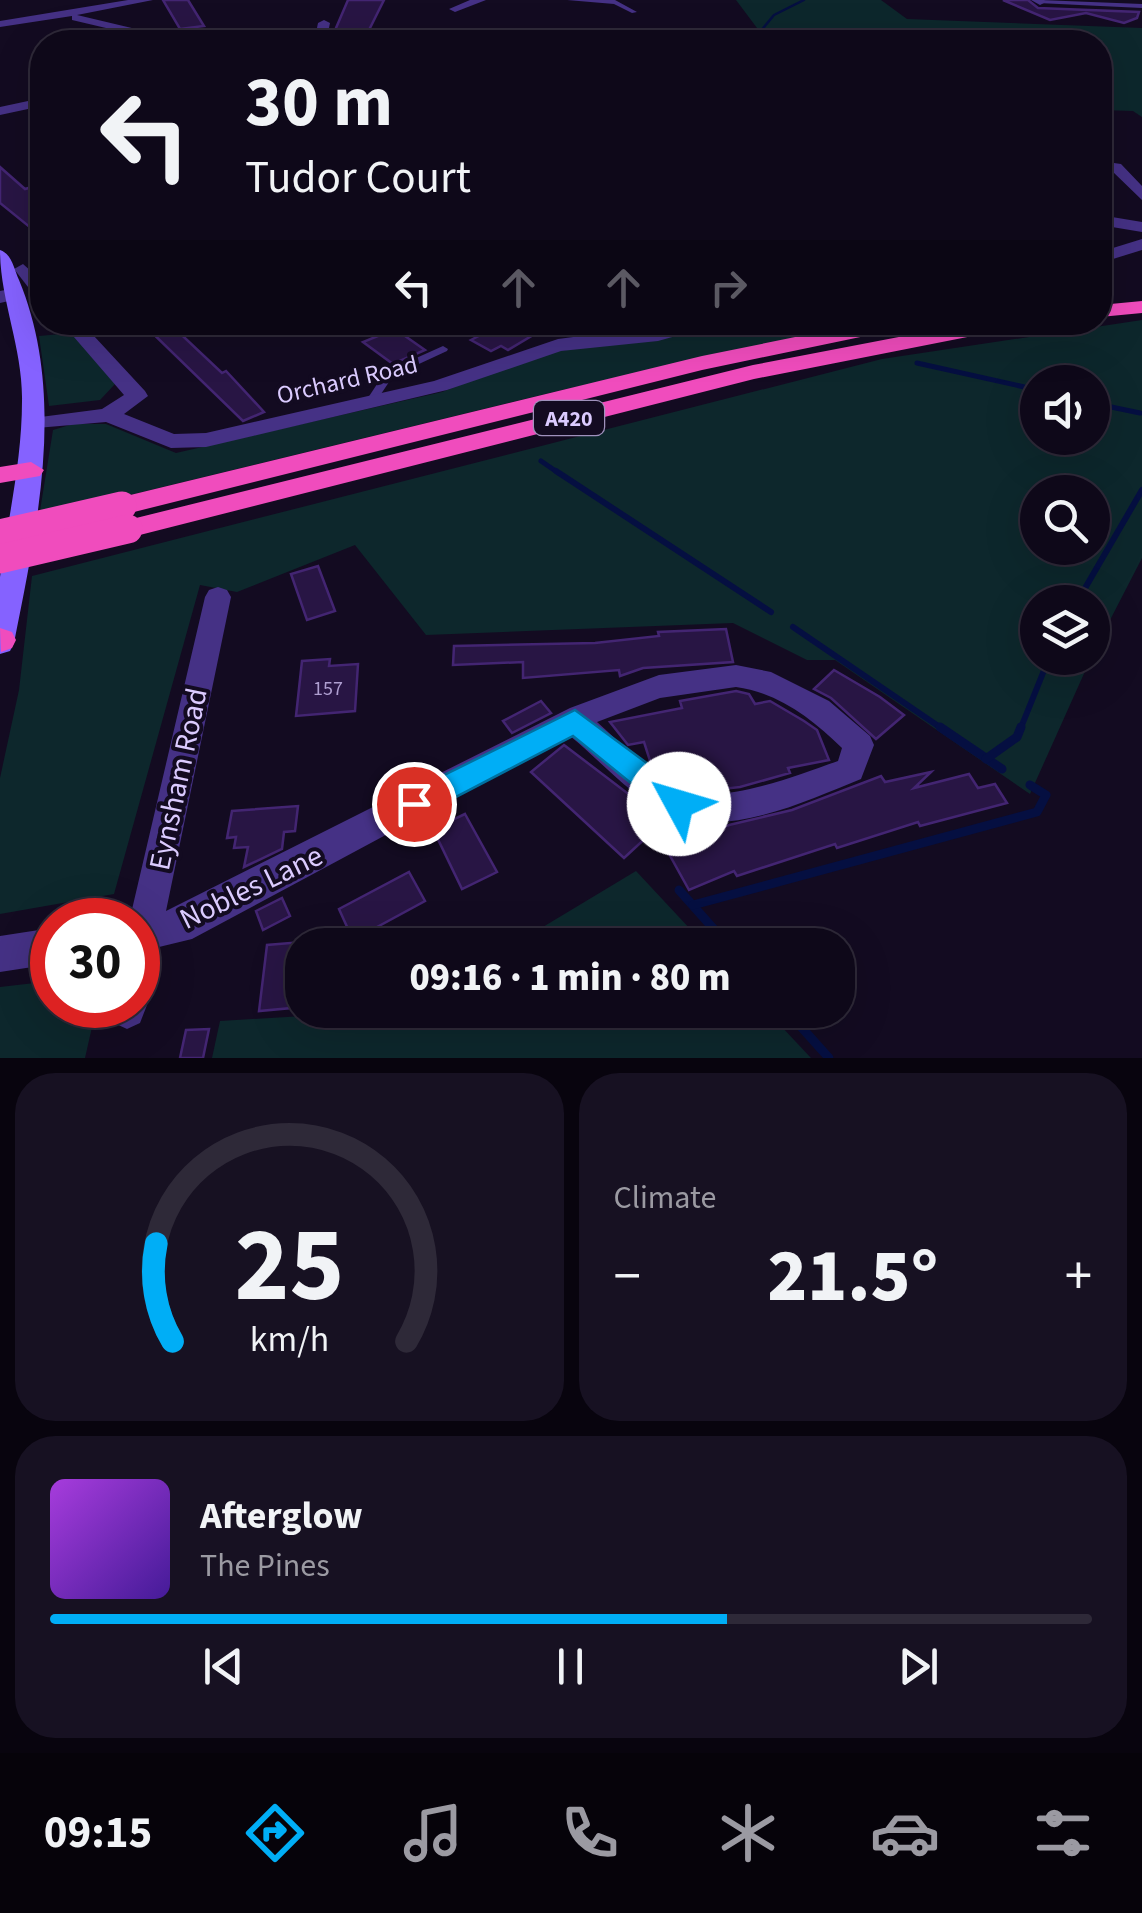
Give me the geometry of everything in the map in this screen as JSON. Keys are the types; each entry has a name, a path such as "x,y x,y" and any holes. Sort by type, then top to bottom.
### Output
{"highway":[{"path":"1112,293 1142,290"},
{"path":"1112,311 1142,307"},
{"name":"A420","path":"0,559 125,518 702,363 837,335"},
{"name":"A420","path":"0,534 125,518 753,372 945,335"},
{"path":"0,475 32,470"}],"main road":[{"path":"0,255 7,296 29,354 33,424 32,470 0,641"}],"street":[{"path":"0,24 148,0"},
{"path":"455,9 481,0"},
{"path":"66,16 127,30"},
{"path":"323,30 324,23"},
{"path":"0,111 30,105"},
{"path":"1112,161 1142,195"},
{"path":"1112,222 1142,228"},
{"path":"1112,254 1142,244"},
{"path":"23,269 30,277"},
{"path":"82,335 162,422"},
{"name":"Orchard Road","path":"108,415 171,442 206,440 440,386 558,345 662,335"},
{"path":"33,424 108,415 137,396"},
{"name":"Eynsham Road","path":"150,898 218,597"},
{"name":"Nobles Lane","path":"160,934 515,751 575,722 648,690 736,676 767,681 800,696 859,746 850,770 784,795 708,807 679,804 575,722"},
{"path":"0,954 30,949"}],"lane":[{"path":"570,0 615,2 634,12"},
{"path":"1038,1 1142,6"},
{"path":"369,404 389,374 443,349"}],"green space":[{"path":"736,0 881,0 907,19 1142,28 1142,117 1133,111 1112,110 1112,30 758,30"},
{"path":"1142,320 1142,558 1110,620 1110,585 1020,585 1020,675 1083,675 1030,794 835,660 807,660 733,623 426,635 355,545 237,592 200,585 114,894 30,898 30,909 0,914 0,778 19,690 32,576 882,359 1042,335 1112,335 1112,324"},
{"path":"74,335 115,384 100,400 49,406 39,336"},
{"path":"687,335 818,335 566,389 39,517 53,430 73,424 106,424 176,453 442,392 542,353"},
{"path":"636,871 689,928 541,928"},
{"path":"30,984 30,1028 92,1028 85,1058 0,1058 0,987"},
{"path":"285,1017 285,1028 783,1028 811,1058 212,1058 220,1021"}],"building":[{"path":"163,0 188,0 204,26 180,29"},
{"path":"348,0 384,0 369,30 335,30"},
{"path":"1003,0 1028,0 1038,8 1139,12 1137,18 1124,23 1086,13 1050,20"},
{"path":"0,167 25,189 30,188 30,227 0,203"},
{"path":"154,335 182,335 222,373 226,371 264,412 243,421"},
{"path":"380,335 404,335 425,350 393,364 363,342"},
{"path":"481,335 533,335 508,350 501,346 491,351 471,340"},
{"path":"318,566 335,611 307,620 291,574"},
{"path":"726,629 733,662 643,668 620,676 619,670 523,678 523,662 453,665 454,646 595,643 659,636 658,632"},
{"path":"330,659 329,666 358,664 355,711 296,716 302,661"},
{"path":"834,670 904,715 876,739 831,698 814,689"},
{"path":"736,691 749,694 755,704 770,701 817,730 829,760 788,768 790,773 740,787 714,790 707,777 677,782 652,767 644,742 628,745 610,722 682,708 680,701"},
{"path":"541,701 551,713 512,733 503,721"},
{"path":"564,745 664,821 624,858 531,772"},
{"path":"931,772 914,788 969,774 978,788 995,784 1007,803 920,826 918,822 837,848 835,844 737,876 734,871 689,890 668,852 729,825 792,810 881,776 885,782"},
{"path":"298,806 295,831 284,832 282,849 244,867 248,847 234,848 236,837 227,838 232,811"},
{"path":"465,814 497,872 462,889 433,829"},
{"path":"409,872 425,901 375,928 348,928 339,909"},
{"path":"282,898 290,916 263,930 256,911"},
{"path":"285,943 285,1009 259,1011 267,945"},
{"path":"209,1029 203,1058 180,1058 186,1030"}],"waterway":[{"path":"762,30 774,15 804,0"},
{"path":"917,363 1020,386"},
{"path":"1110,407 1140,413"},
{"path":"541,461 560,474"},
{"path":"556,471 771,612"},
{"path":"1087,585 1142,490"},
{"path":"793,627 944,730"},
{"path":"1020,730 1042,675"},
{"path":"940,727 987,759"},
{"path":"987,759 1017,737 1021,727"},
{"path":"987,759 1002,769"},
{"path":"693,905 1037,812 1046,795 1030,785"},
{"path":"679,890 713,928"},
{"path":"802,1028 829,1058"}],"route":[{"path":"414,804 575,722 679,804"}]}
